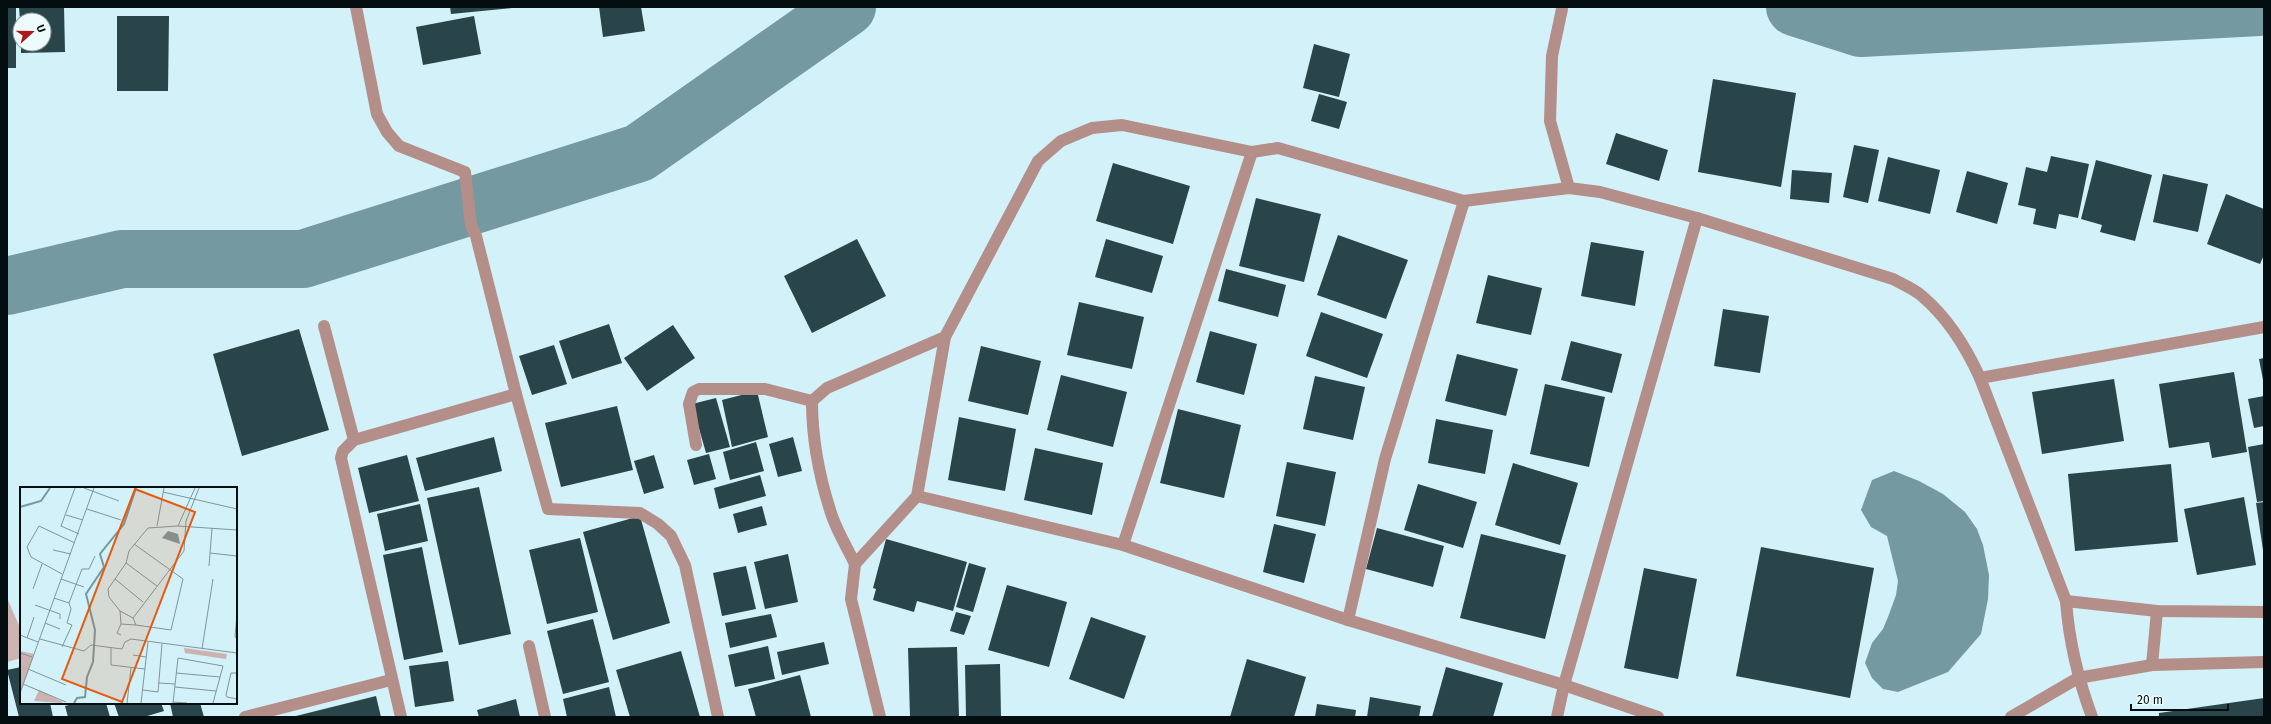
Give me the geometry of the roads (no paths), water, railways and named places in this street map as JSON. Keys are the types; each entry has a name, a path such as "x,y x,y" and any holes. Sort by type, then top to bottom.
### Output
{"street":[{"path":"356,7 377,114 387,132 399,146 465,172 471,225 476,236 516,394 548,509 640,513 658,524 671,536 685,565 718,717"},
{"path":"1562,9 1552,56 1550,121 1569,188"},
{"path":"855,564 917,496 945,337 1038,161 1061,142 1092,128 1122,125 1252,152 1278,148 1464,201 1569,188 1600,192 1697,218 1893,279 1921,296 1952,326 1969,354 1980,378 2066,602 2069,635 2078,678 2092,717"},
{"path":"1123,545 1252,152"},
{"path":"1348,620 1385,459 1464,201"},
{"path":"1557,717 1564,685 1697,218"},
{"path":"324,326 354,440"},
{"path":"1980,378 2264,327"},
{"path":"880,717 850,599 855,564 833,518 818,458 812,420 812,401 827,388 945,337"},
{"path":"696,444 689,404 693,392 699,389 765,389 812,401"},
{"path":"401,717 391,680 341,458 343,451 354,440 516,394"},
{"path":"917,496 1123,545 1348,620 1564,685 1658,717"},
{"path":"2066,602 2157,611 2264,612"},
{"path":"2152,665 2157,611"},
{"path":"529,646 545,717"},
{"path":"2011,717 2078,678 2152,665 2264,662"},
{"path":"245,717 391,680"}],"water":[{"path":"1894,471 1919,481 1943,494 1965,512 1977,529 1983,545 1989,575 1988,599 1981,634 1948,672 1898,692 1883,689 1872,678 1865,663 1872,643 1883,629 1888,617 1896,595 1898,581 1887,536 1871,527 1861,510 1872,480"}],"waterway":[{"path":"7,286 122,259 303,259 639,153 847,7"},
{"path":"1795,7 1861,28 2259,7"}]}
